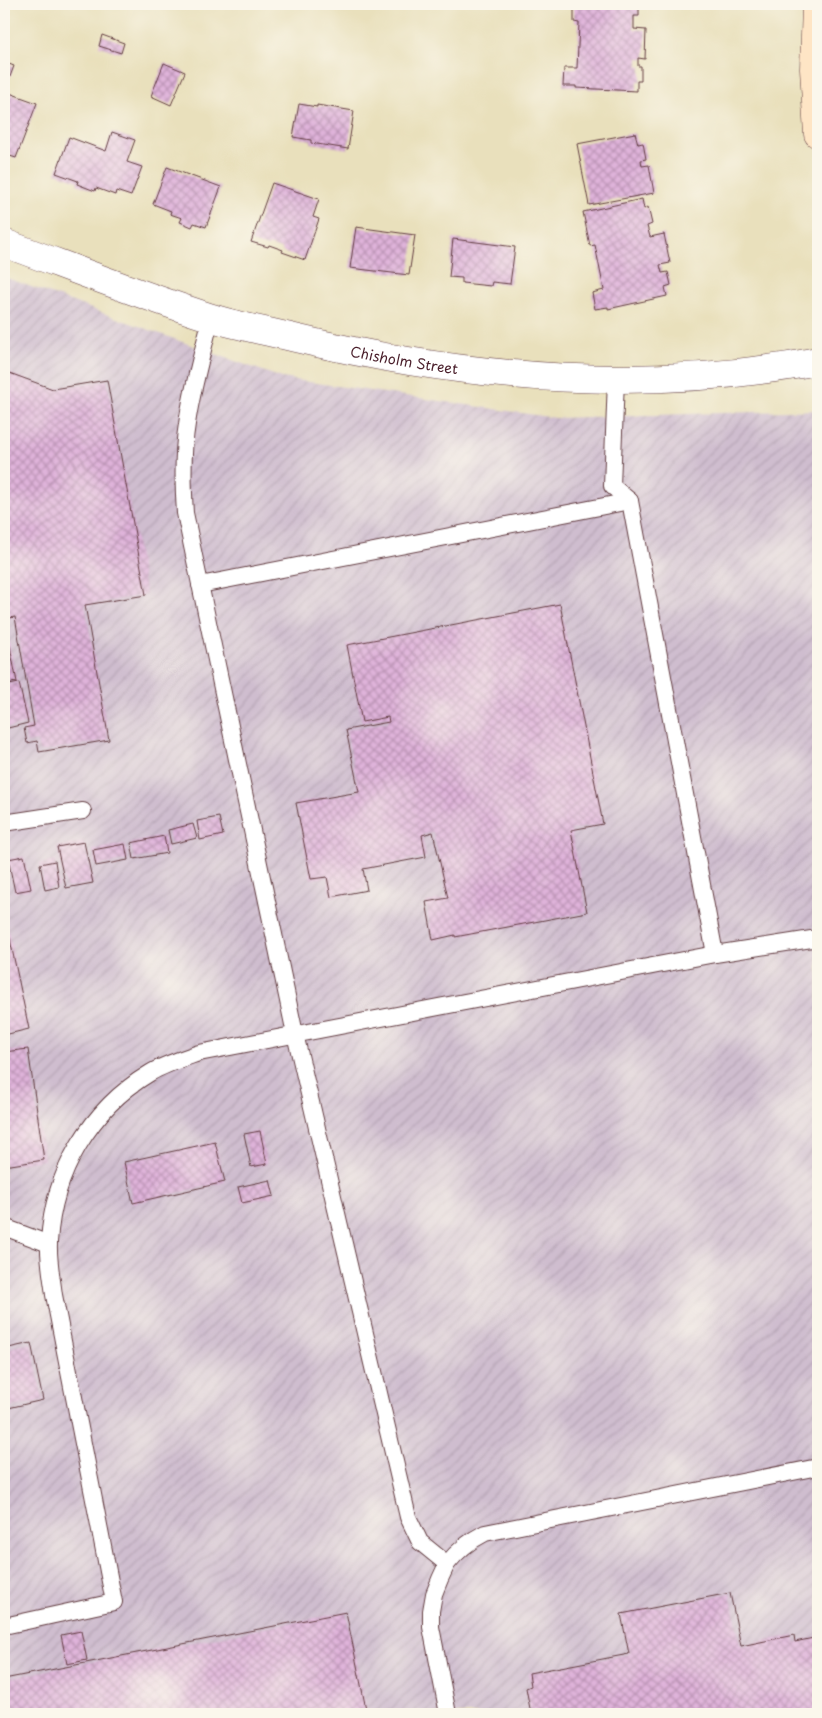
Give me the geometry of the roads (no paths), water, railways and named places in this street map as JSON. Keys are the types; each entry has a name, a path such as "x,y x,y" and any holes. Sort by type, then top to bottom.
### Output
{"main road":[{"path":"816,4 814,69 818,134"}],"street":[{"name":"Chisholm Street","path":"4,243 211,317 351,351 417,364 502,374 616,379 730,374 818,361"}],"lane":[{"path":"211,317 187,423 183,490 186,513 295,1034 408,1517 420,1542 448,1564"},
{"path":"616,379 612,486 630,501 715,954"},
{"path":"200,585 630,501"},
{"path":"4,823 83,811"},
{"path":"4,1626 114,1602 54,1295 50,1270 49,1244 51,1218 57,1194 65,1170 76,1147 108,1105 128,1088 150,1073 174,1061 199,1053 715,954 818,938"},
{"path":"4,1227 49,1244"},
{"path":"448,1714 431,1627 431,1610 440,1578 455,1554 464,1545 485,1534 818,1467"}]}
